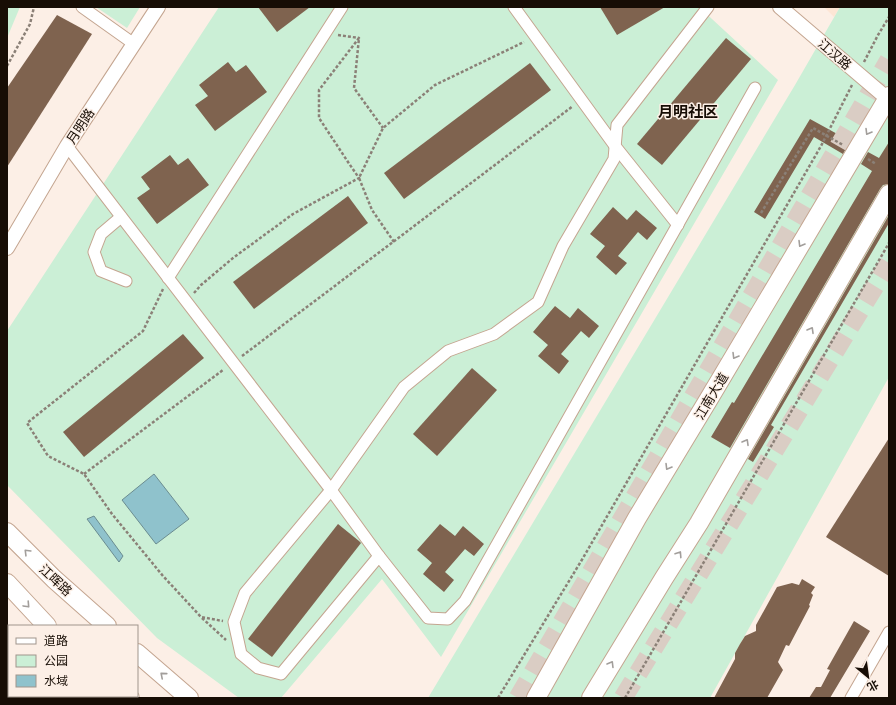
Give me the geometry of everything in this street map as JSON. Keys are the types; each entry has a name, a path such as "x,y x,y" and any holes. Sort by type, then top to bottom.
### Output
{"main road":[{"name":"江南大道","path":"536,698 637,518 888,98"},
{"path":"591,698 699,523 889,194"},
{"name":"江晖路","path":"7,532 54,579 106,625"},
{"path":"7,583 46,625"},
{"path":"138,653 188,698"}],"street":[{"path":"82,7 134,44"},
{"name":"月明路","path":"7,248 67,146 158,7"},
{"path":"168,278 342,7"},
{"path":"514,7 615,146 678,225"},
{"path":"379,556 281,674 258,668 241,654 234,622 244,593 330,490 404,387 448,351 494,334 538,302 563,246 614,159 617,125 708,7"},
{"name":"江汉路","path":"780,7 888,98"},
{"path":"67,146 379,556 428,618 448,619 465,601 755,88"},
{"path":"121,217 101,234 94,252 101,271 126,281"},
{"path":"851,698 889,632"}],"path":[{"path":"7,66 30,24 34,7"},
{"path":"498,698 583,558 817,153 878,35 889,17"},
{"path":"329,27 337,35 359,38"},
{"path":"186,303 201,285 233,258 293,214 360,178 382,128 435,86 536,36"},
{"path":"359,38 354,88 382,128"},
{"path":"359,38 320,90 319,118 360,178 372,210 394,242"},
{"path":"84,474 582,100"},
{"path":"761,213 813,128 844,146"},
{"path":"864,157 876,164"},
{"path":"624,698 889,243"},
{"path":"168,278 143,331 27,424 48,456 84,474 112,514 163,576 201,617 241,654"},
{"path":"201,617 234,622"}],"shaded area":[{"path":"824,7 840,7 834,17"}],"green space":[{"path":"7,7 20,7 7,38"},
{"path":"96,7 140,7 127,28"},
{"path":"219,7 699,7 778,80 441,657 382,579 281,698 239,698 157,638 7,485 7,331"},
{"path":"840,7 889,7 889,377 710,698 428,698 795,85"},
{"path":"7,646 8,697 61,698 7,698"}],"water":[{"path":"154,474 189,519 156,544 122,500"},
{"path":"94,516 123,556 119,562 87,519"}],"building":[{"path":"258,7 310,7 277,32"},
{"path":"600,7 665,7 617,35"},
{"path":"57,15 92,34 7,167 7,88"},
{"path":"726,38 751,59 662,165 637,144"},
{"path":"228,62 236,72 246,65 267,92 215,131 195,105 208,96 199,85"},
{"path":"530,63 551,90 404,199 384,173"},
{"path":"810,119 850,141 843,154 814,137 765,219 754,212"},
{"path":"889,142 889,184 883,185 880,189 730,448 711,437 732,402 734,403 872,171 861,164 868,152 879,158"},
{"path":"170,155 178,165 188,158 209,185 157,224 137,198 150,189 141,177"},
{"path":"348,196 368,223 254,309 233,282"},
{"path":"613,207 627,220 636,210 657,228 647,240 638,232 618,256 627,263 616,275 596,257 605,246 590,234"},
{"path":"889,215 889,223 771,425 774,427 753,462 748,459"},
{"path":"555,306 570,318 578,308 599,326 589,338 581,331 561,354 569,361 559,374 538,356 548,345 533,332"},
{"path":"183,334 204,358 84,457 63,432"},
{"path":"472,368 497,390 437,456 413,434"},
{"path":"889,438 889,576 826,537"},
{"path":"338,524 361,543 272,657 248,639"},
{"path":"440,524 455,536 463,526 484,544 474,556 465,549 445,572 454,580 444,592 423,574 432,563 417,550"},
{"path":"802,579 815,587 811,593 813,595 809,605 810,606 789,646 786,645 778,662 783,670 767,698 714,698 735,659 735,653 740,644 745,636 756,631 756,625 777,587 792,583 799,585"},
{"path":"854,621 870,631 830,698 809,698 816,687 821,687 830,670 827,669"}],"tunnel":[{"path":"518,698 889,60"},
{"path":"623,698 889,263"}],"district":[{"name":"月明社区","path":"688,111"}]}
